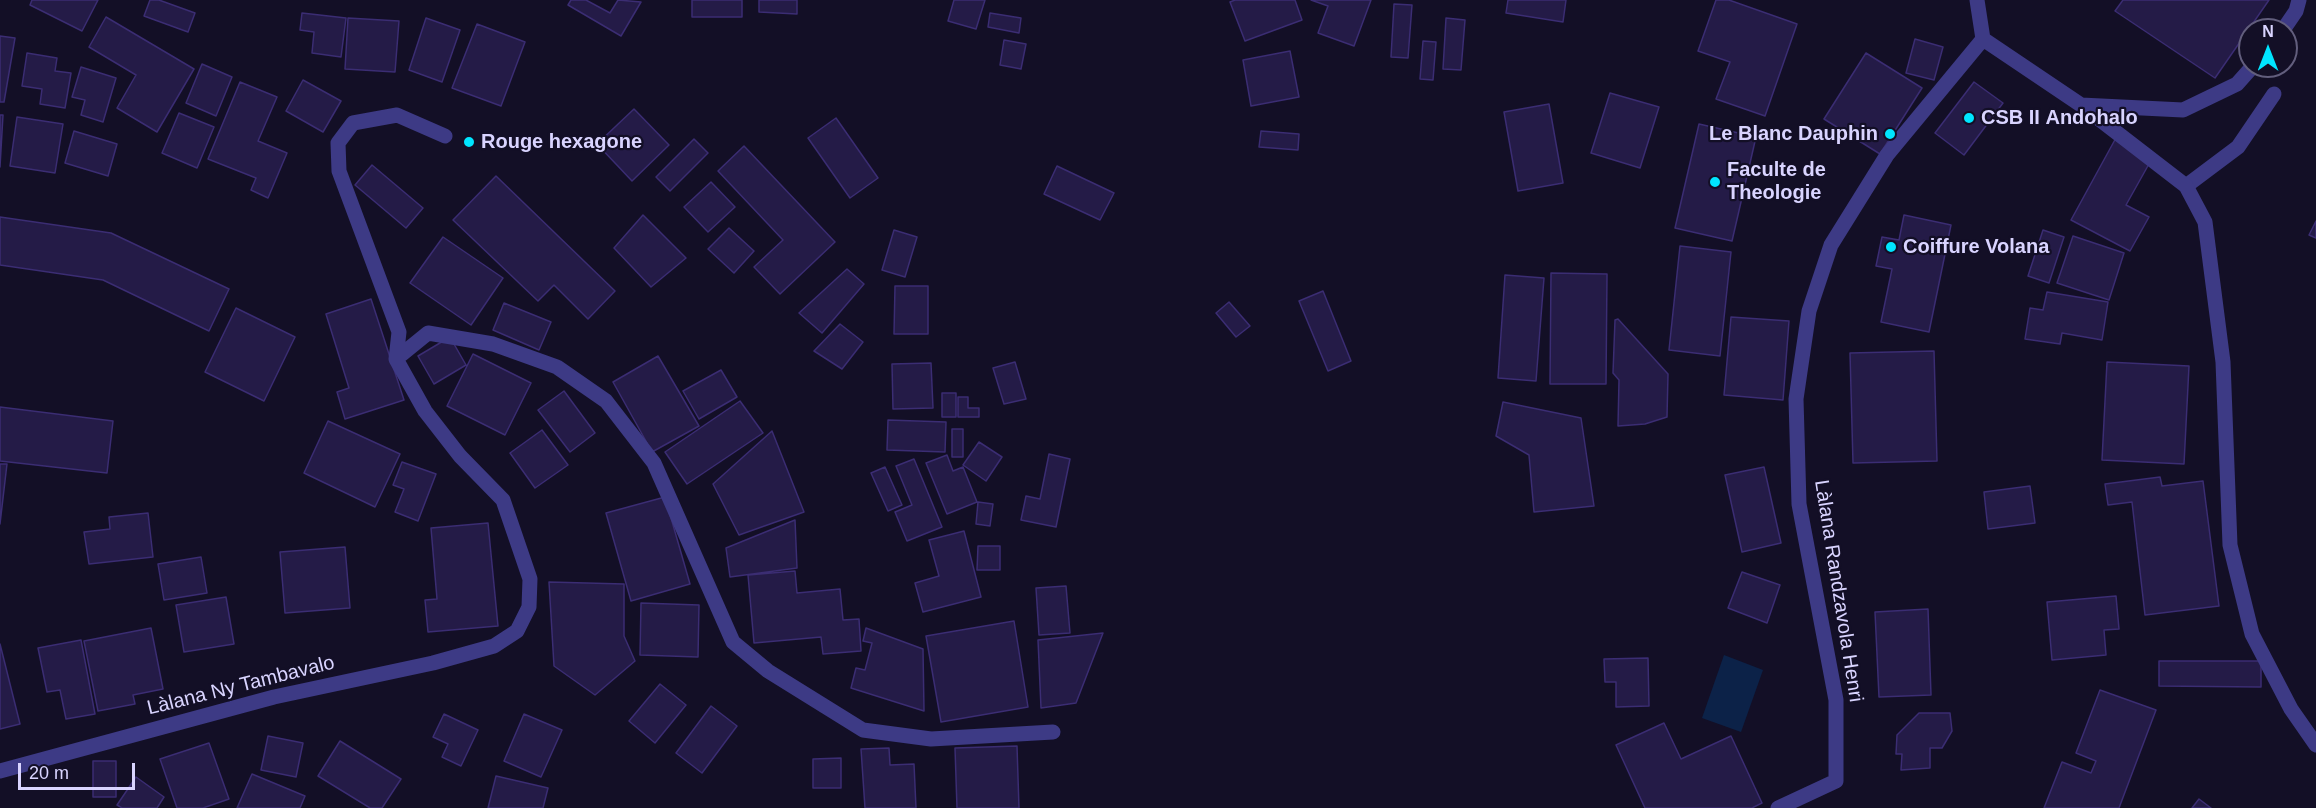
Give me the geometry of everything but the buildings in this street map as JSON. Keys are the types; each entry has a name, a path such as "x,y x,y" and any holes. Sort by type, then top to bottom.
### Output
{"street":[{"path":"1977,0 1983,39 2081,105 2186,186 2205,222 2223,362 2230,545 2252,634 2291,709 2316,745"},
{"path":"2291,18 2300,0"},
{"name":"Làlana Randzavola Henri","path":"1778,808 1836,781 1836,700 1799,504 1796,399 1809,311 1831,245 1887,155 1983,39"},
{"path":"2081,105 2183,110 2237,84 2242,78"},
{"path":"2186,186 2238,147 2274,94"},
{"path":"396,359 399,332 339,171 338,143 353,123 397,115 445,136"},
{"path":"396,359 428,333 493,344 557,367 606,401 654,463 733,642 768,671 863,730 931,739 1053,732"},
{"name":"Làlana Ny Tambavalo","path":"0,771 274,697 433,663 494,646 517,631 529,607 530,579 503,500 460,456 432,420 396,359"}],"water":[{"path":"1724,655 1763,670 1741,732 1702,718"}],"place":[{"name":"CSB II Andohalo","path":"1969,118"},
{"name":"Le Blanc Dauphin","path":"1890,134"},
{"name":"Rouge hexagone","path":"469,142"},
{"name":"Faculte de Theologie","path":"1715,182"},
{"name":"Coiffure Volana","path":"1891,247"}]}
